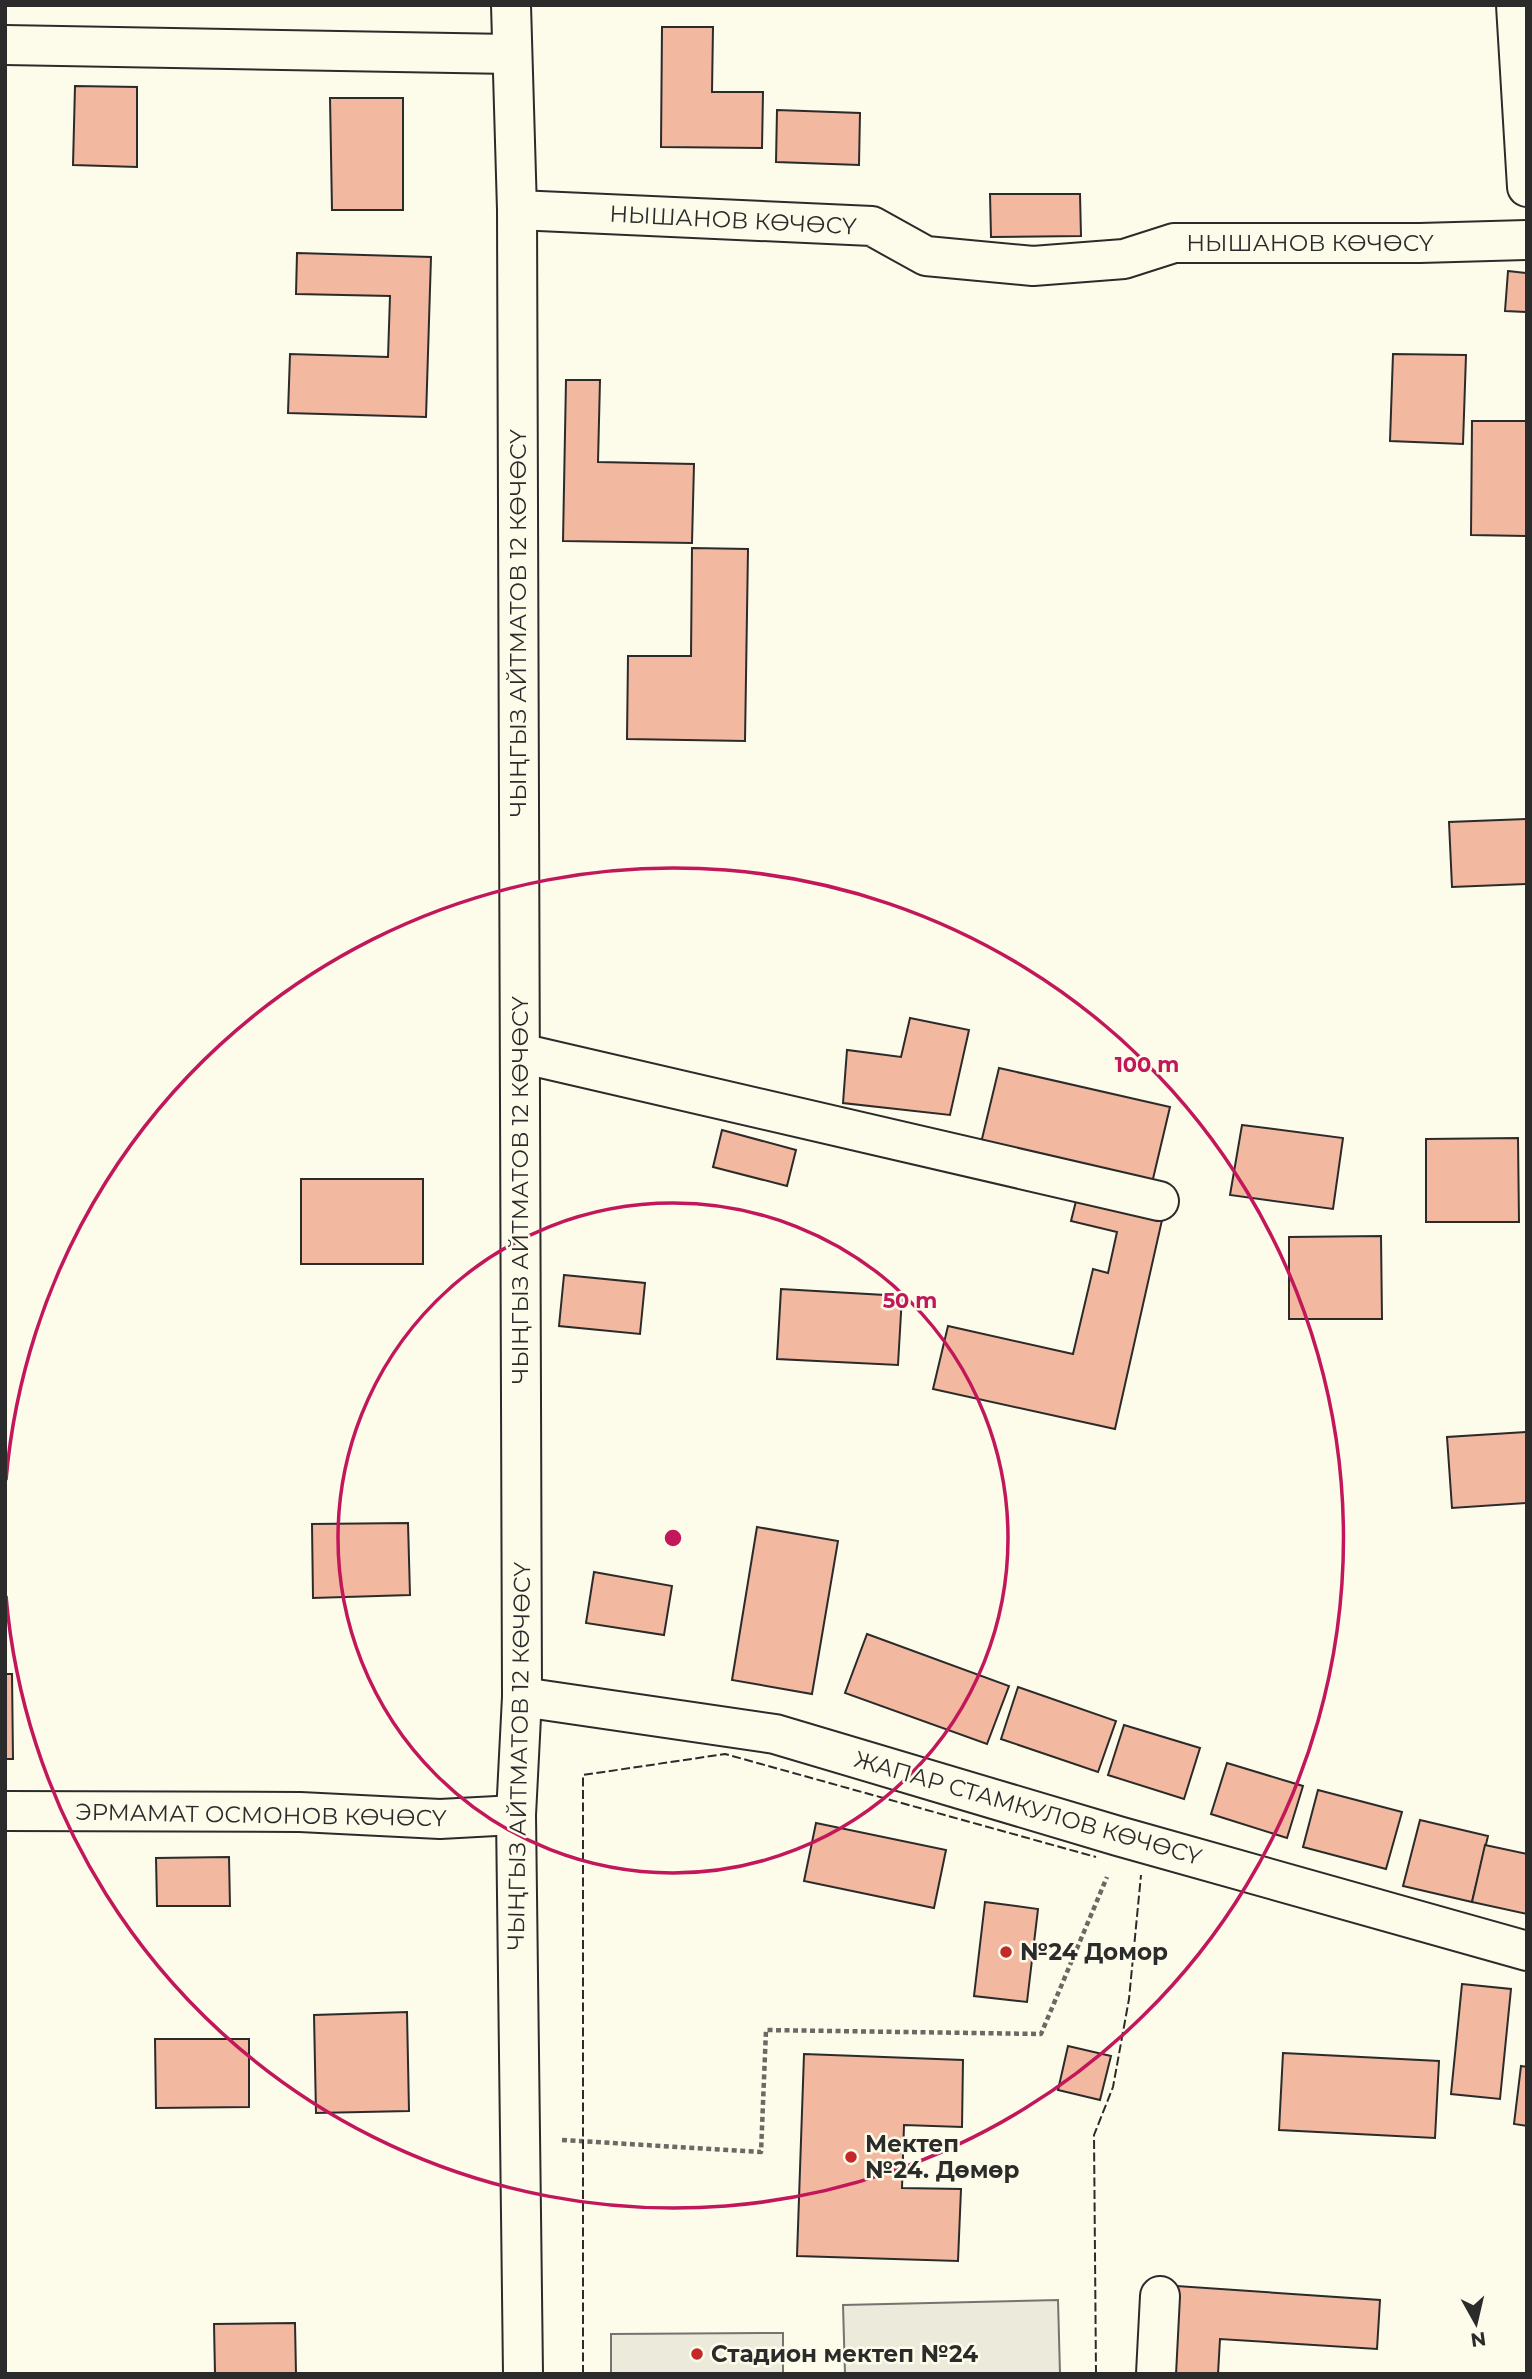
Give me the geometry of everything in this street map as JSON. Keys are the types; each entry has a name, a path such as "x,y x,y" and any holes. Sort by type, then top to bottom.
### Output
{"street":[{"name":"ЧЫҢГЫЗ АЙТМАТОВ 12 КӨЧӨСҮ","path":"511,5 517,210 522,1697 516,1815 523,2374"},
{"path":"1516,5 1527,187"},
{"path":"5,45 512,54"},
{"name":"НЫШАНОВ КӨЧӨСҮ","path":"517,210 872,226 926,256 1033,266 1124,259 1174,243 1527,240"},
{"path":"520,1053 1159,1201"},
{"name":"ЖАПАР СТАМКУЛОВ КӨЧӨСҮ","path":"522,1697 775,1734 1118,1836 1527,1951"},
{"name":"ЭРМАМАТ ОСМОНОВ КӨЧӨСҮ","path":"5,1811 300,1812 440,1819 516,1815"},
{"path":"1156,2374 1160,2296"}],"path":[{"path":"520,2136 761,2152 766,2029 1041,2034 1112,1864 1118,1836"}],"shaded area":[{"path":"1058,2300 1060,2374 845,2374 843,2305"},
{"name":"Стадион мектеп №24","path":"783,2333 783,2374 611,2374 611,2334"}],"building":[{"path":"662,27 713,27 712,92 763,92 762,148 661,147"},
{"path":"75,86 137,87 137,167 73,165"},
{"path":"330,98 403,98 403,210 332,210"},
{"path":"777,110 860,113 859,165 776,162"},
{"path":"990,194 1080,194 1081,236 991,237"},
{"path":"297,253 431,257 426,417 288,413 290,354 388,357 390,296 296,294"},
{"path":"1508,271 1527,273 1527,312 1505,311"},
{"path":"1393,354 1466,355 1463,444 1390,441"},
{"path":"566,380 600,380 598,462 694,464 692,543 563,541"},
{"path":"1472,421 1527,421 1527,536 1471,535"},
{"path":"692,548 748,549 745,741 627,739 628,656 691,656"},
{"path":"1527,819 1527,884 1452,887 1449,822"},
{"path":"910,1018 969,1030 950,1115 843,1103 847,1050 901,1057"},
{"path":"999,1068 1170,1107 1152,1183 981,1143"},
{"path":"1242,1125 1343,1138 1333,1209 1230,1195"},
{"path":"722,1130 796,1150 787,1186 713,1167"},
{"path":"1518,1138 1519,1222 1426,1222 1426,1139"},
{"path":"301,1179 423,1179 423,1264 301,1264"},
{"path":"1076,1201 1162,1220 1115,1429 933,1389 948,1326 1073,1354 1093,1269 1108,1273 1117,1232 1071,1221"},
{"path":"1381,1236 1382,1319 1289,1319 1289,1237"},
{"path":"564,1275 645,1283 640,1334 559,1326"},
{"path":"781,1289 902,1296 898,1365 777,1359"},
{"path":"1527,1432 1527,1503 1452,1508 1447,1437"},
{"path":"408,1523 410,1595 313,1598 312,1524"},
{"path":"757,1527 838,1541 812,1694 732,1680"},
{"path":"594,1572 672,1586 664,1635 586,1623"},
{"path":"867,1634 1009,1686 987,1744 845,1693"},
{"path":"5,1674 12,1674 13,1759 5,1759"},
{"path":"1018,1687 1116,1721 1098,1772 1001,1739"},
{"path":"1124,1725 1200,1748 1184,1799 1108,1775"},
{"path":"1227,1763 1303,1786 1287,1838 1211,1814"},
{"path":"1318,1790 1402,1812 1386,1869 1303,1847"},
{"path":"1420,1820 1488,1836 1472,1902 1403,1886"},
{"path":"816,1823 946,1850 934,1908 804,1881"},
{"path":"1485,1845 1527,1854 1527,1914 1472,1902"},
{"path":"229,1857 230,1906 157,1906 156,1858"},
{"name":"№24 Домор","path":"985,1902 1038,1909 1027,2002 974,1996"},
{"path":"1462,1984 1511,1989 1500,2099 1451,2094"},
{"path":"407,2012 409,2111 316,2113 314,2015"},
{"path":"155,2039 249,2039 249,2107 156,2108"},
{"path":"1068,2046 1111,2056 1100,2100 1058,2090"},
{"path":"1283,2053 1439,2061 1435,2138 1279,2130"},
{"name":"Мектеп №24. Дөмөр","path":"804,2054 963,2060 962,2127 904,2125 902,2188 961,2189 958,2261 797,2256"},
{"path":"1521,2066 1527,2067 1527,2126 1514,2124"},
{"path":"1162,2285 1380,2300 1377,2349 1220,2339 1218,2374 1156,2374"},
{"path":"295,2323 296,2374 215,2374 214,2324"}],"fence":[{"path":"583,2374 583,1775 725,1754 1096,1857"},
{"path":"1096,2374 1094,2135 1113,2087 1129,1999 1141,1875"}],"place":[{"name":"№24 Домор","path":"1006,1952"},
{"name":"Мектеп №24. Дөмөр","path":"851,2157"},
{"name":"Стадион мектеп №24","path":"697,2354"}]}
